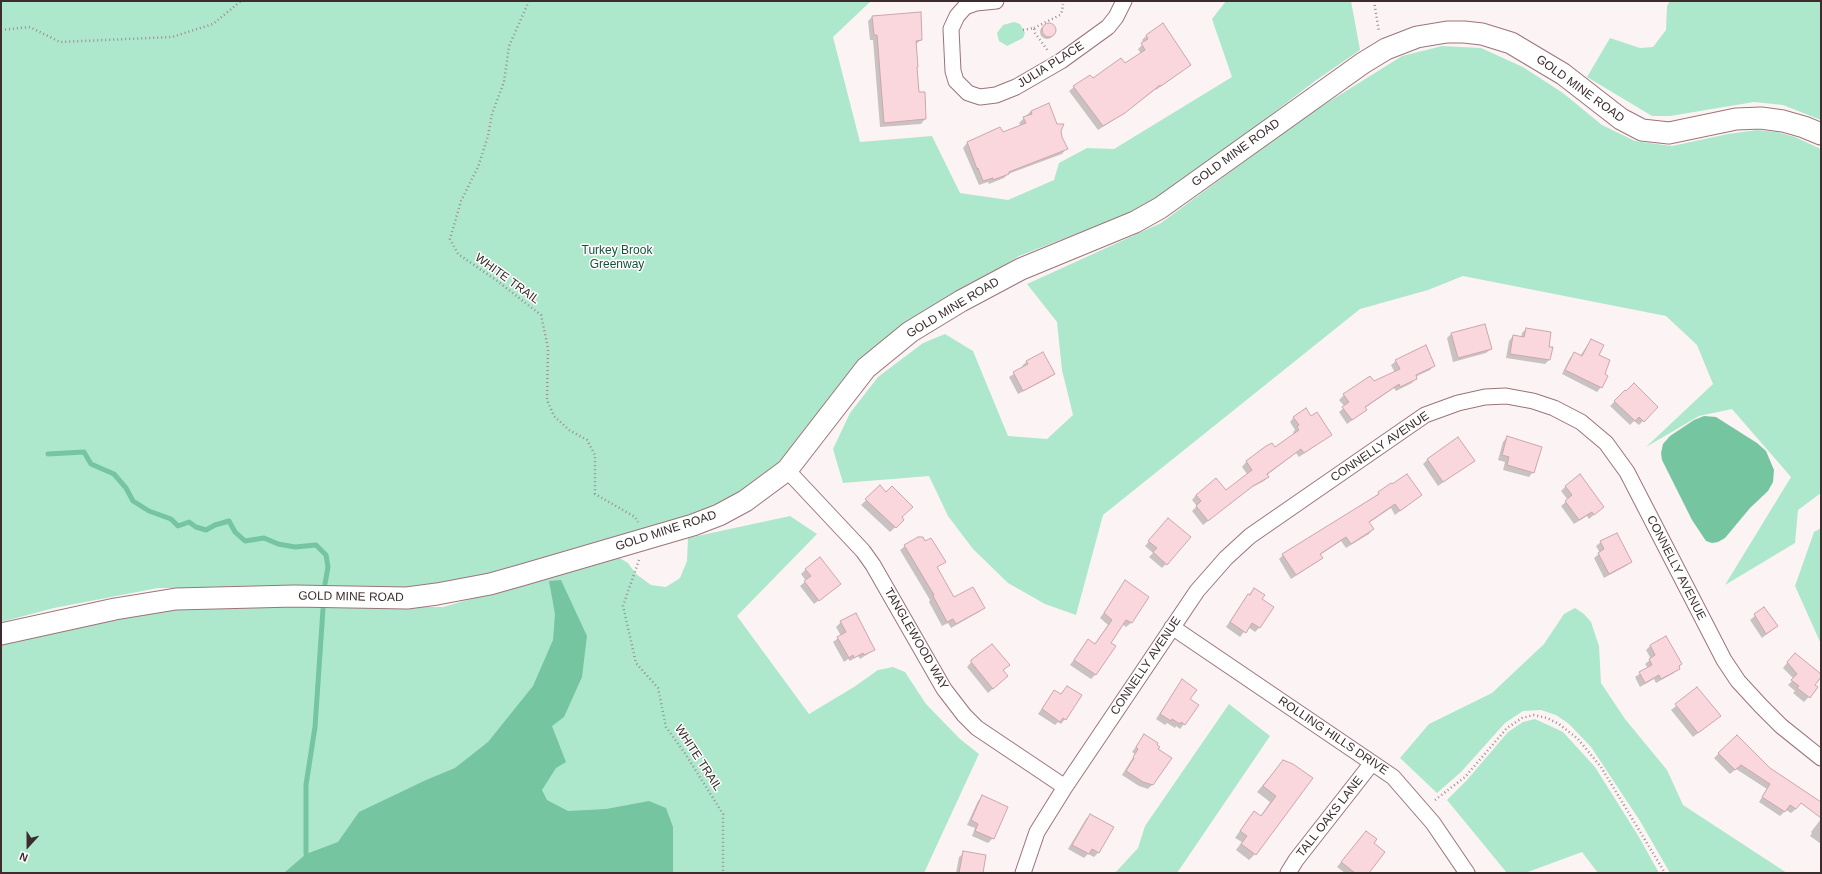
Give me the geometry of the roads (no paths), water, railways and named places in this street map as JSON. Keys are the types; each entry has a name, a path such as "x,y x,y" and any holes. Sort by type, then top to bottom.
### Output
{"street":[{"name":"JULIA PLACE","path":"996,1 976,3 965,7 956,16 951,29 955,78 960,86 968,93 980,97 996,95 1016,87 1061,61 1108,27 1116,17 1124,1"},
{"name":"GOLD MINE ROAD","path":"1,634 115,609 176,599 294,596 407,598 437,594 490,584 693,525 726,511 762,490 787,470 866,368 910,332 961,301 1021,269 1135,222 1160,208 1300,107 1386,49 1417,37 1447,32 1482,34 1511,43 1563,74 1621,119 1642,130 1669,133 1736,119 1761,118 1783,121 1821,134"},
{"name":"CONNELLY AVENUE","path":"1023,873 1037,832 1065,787 1172,627 1211,574 1250,536 1425,415 1458,403 1486,397 1506,396 1533,401 1562,412 1581,422 1610,448 1627,472 1724,660 1738,681 1781,726 1821,758"},
{"name":"TANGLEWOOD WAY","path":"787,470 852,538 866,556 944,689 964,716 977,728 1065,787"},
{"name":"ROLLING HILLS DRIVE","path":"1172,627 1393,777 1422,809 1448,842 1467,873"},
{"name":"TALL OAKS LANE","path":"1288,873 1296,860 1372,763"}],"waterway":[{"path":"48,454 84,452 91,464 114,474 126,488 133,501 149,511 171,519 178,526 189,522 196,527 206,530 215,525 229,521 235,532 245,541 264,538 278,544 295,547 316,545 326,555 328,567 325,584"},
{"path":"306,854 306,785 315,727 323,609"}],"park label":[{"name":"Turkey Brook Greenway","path":"617,258"}]}
